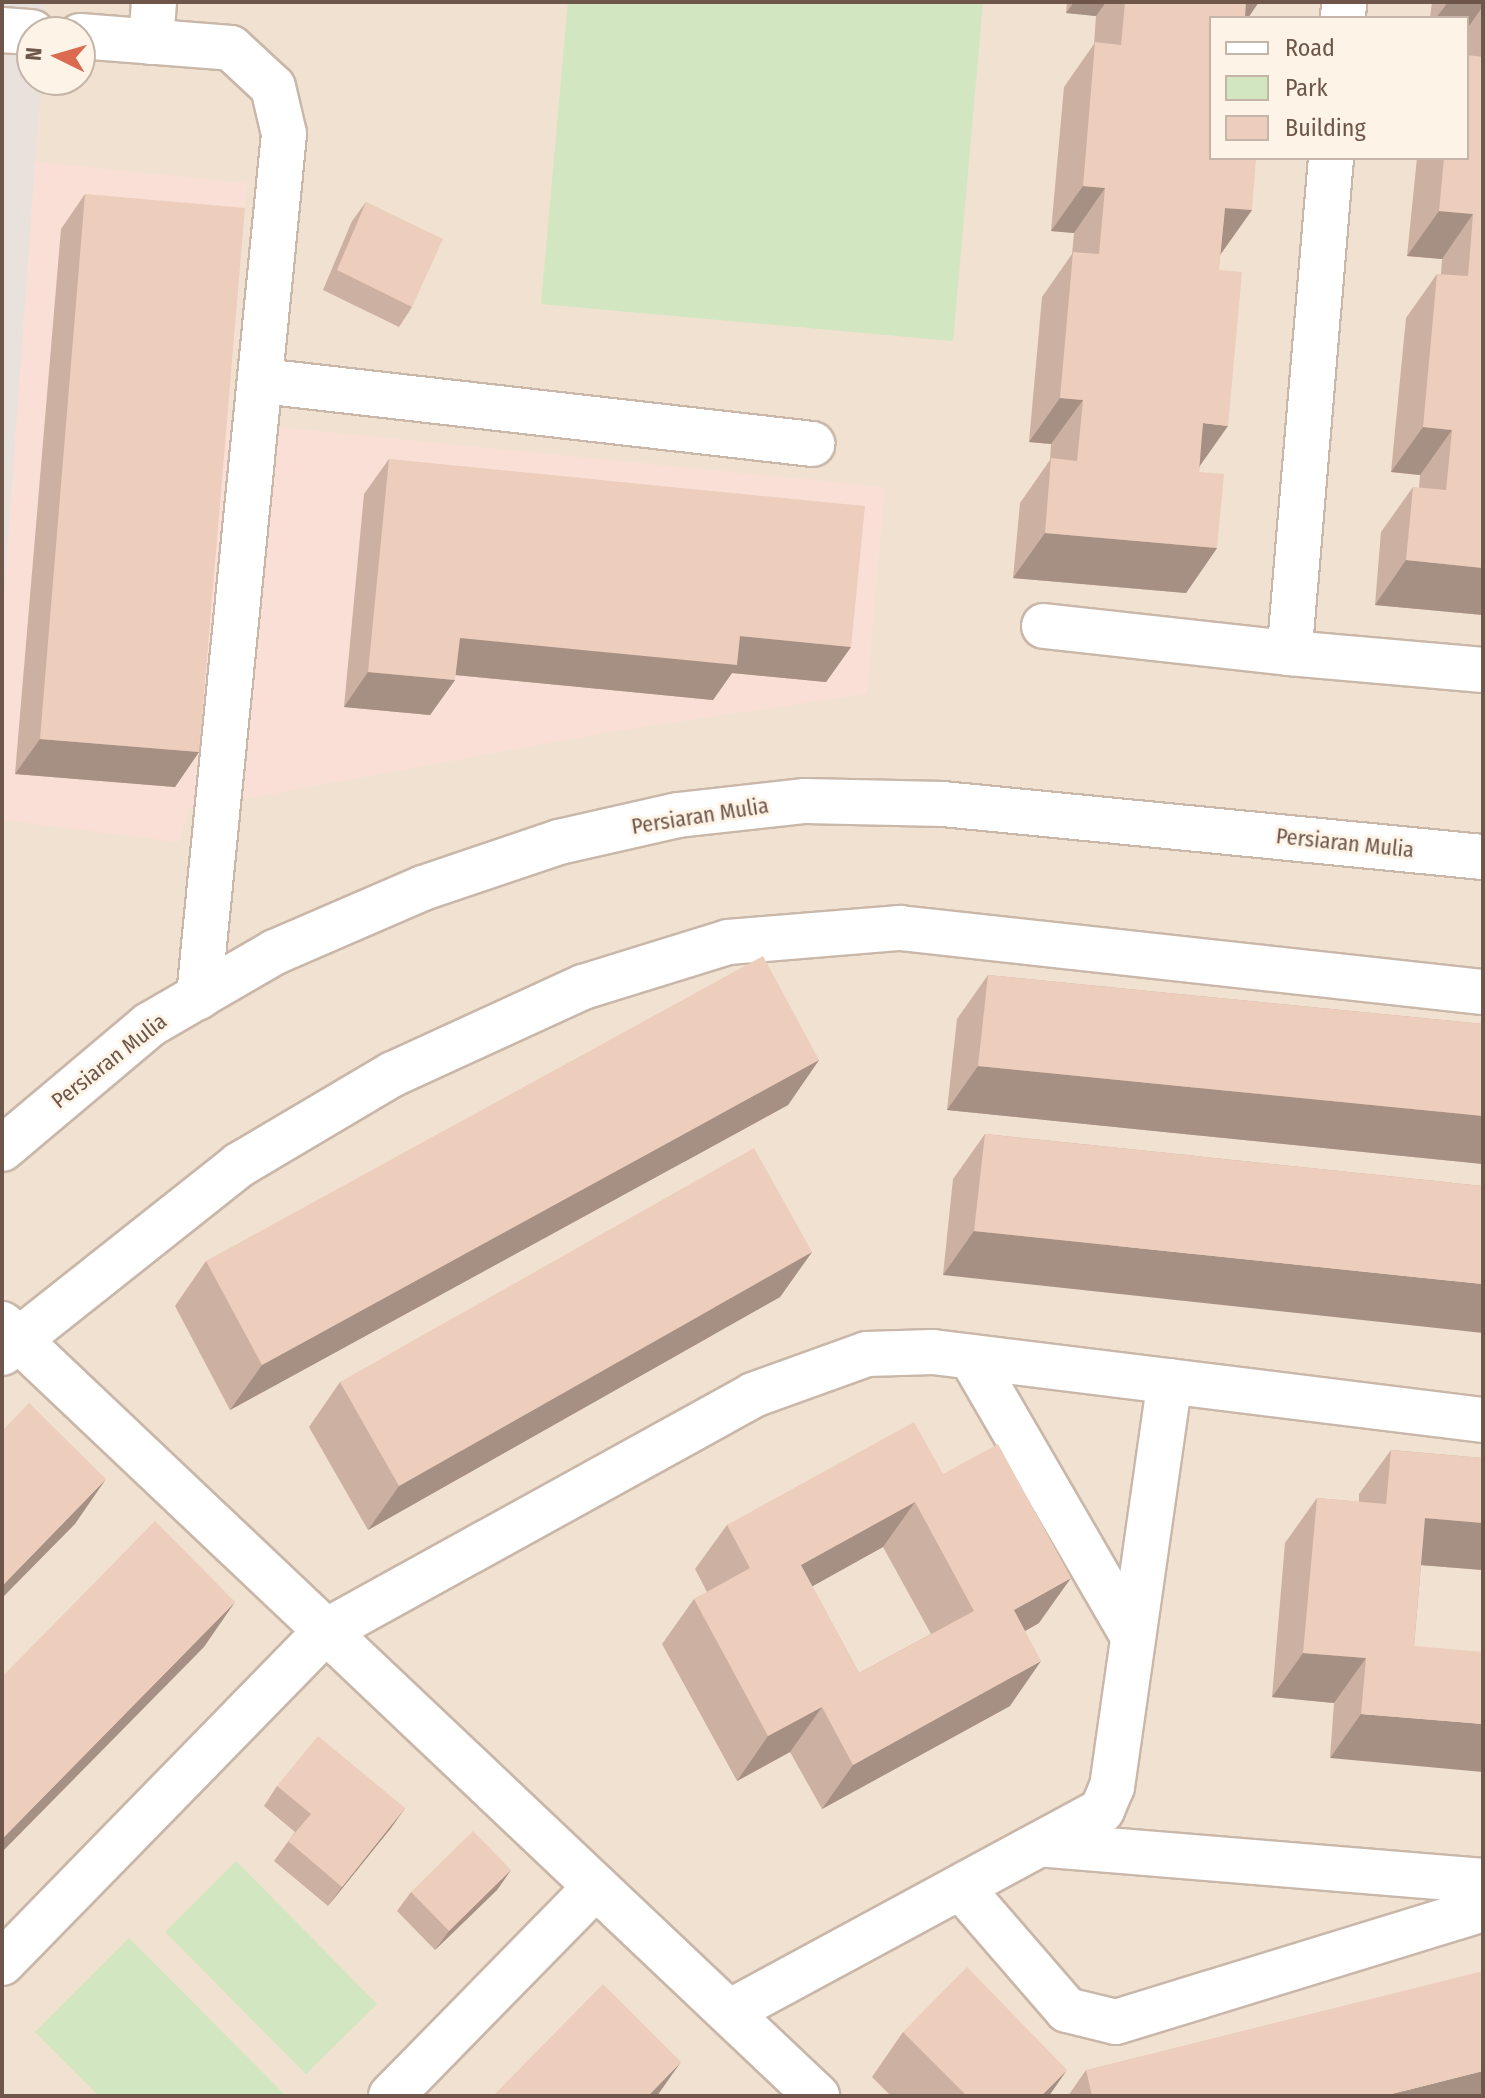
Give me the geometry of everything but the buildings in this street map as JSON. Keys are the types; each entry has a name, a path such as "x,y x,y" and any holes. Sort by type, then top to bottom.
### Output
{"street":[{"path":"96,33 152,22 231,48 273,87 284,134 199,997"},
{"path":"1289,653 1331,160"},
{"path":"262,381 812,444"},
{"path":"1044,626 1289,653 1483,670"},
{"name":"Persiaran Mulia","path":"2,1149 149,1025 275,952 423,888 559,842 678,815 805,801 943,804 1483,857"},
{"path":"817,2096 326,1631 7,1338 239,1165 393,1074 583,987 728,942 900,928 1483,992"},
{"path":"2,1963 326,1631 753,1395 867,1354 971,1357 1483,1420"},
{"path":"971,1357 1133,1636"},
{"path":"729,2012 1047,1845 1102,1810 1133,1636 1170,1381"},
{"path":"1047,1845 1483,1881"},
{"path":"391,2096 596,1887"},
{"path":"963,1890 1067,2010 1116,2022 1483,1909"}],"shaded area":[{"path":"2,2 1483,2 1483,2096 2,2096"},
{"path":"2,2 46,2 45,16 16,16 16,96 40,96 2,624"},
{"path":"19,160 247,183 228,422 885,487 867,694 616,731 189,809 179,842 2,820 2,356"}],"green space":[{"path":"568,2 983,2 953,341 541,304"},
{"path":"236,1861 377,2004 306,2074 165,1932"},
{"path":"129,1938 286,2096 99,2096 35,2032"}]}
